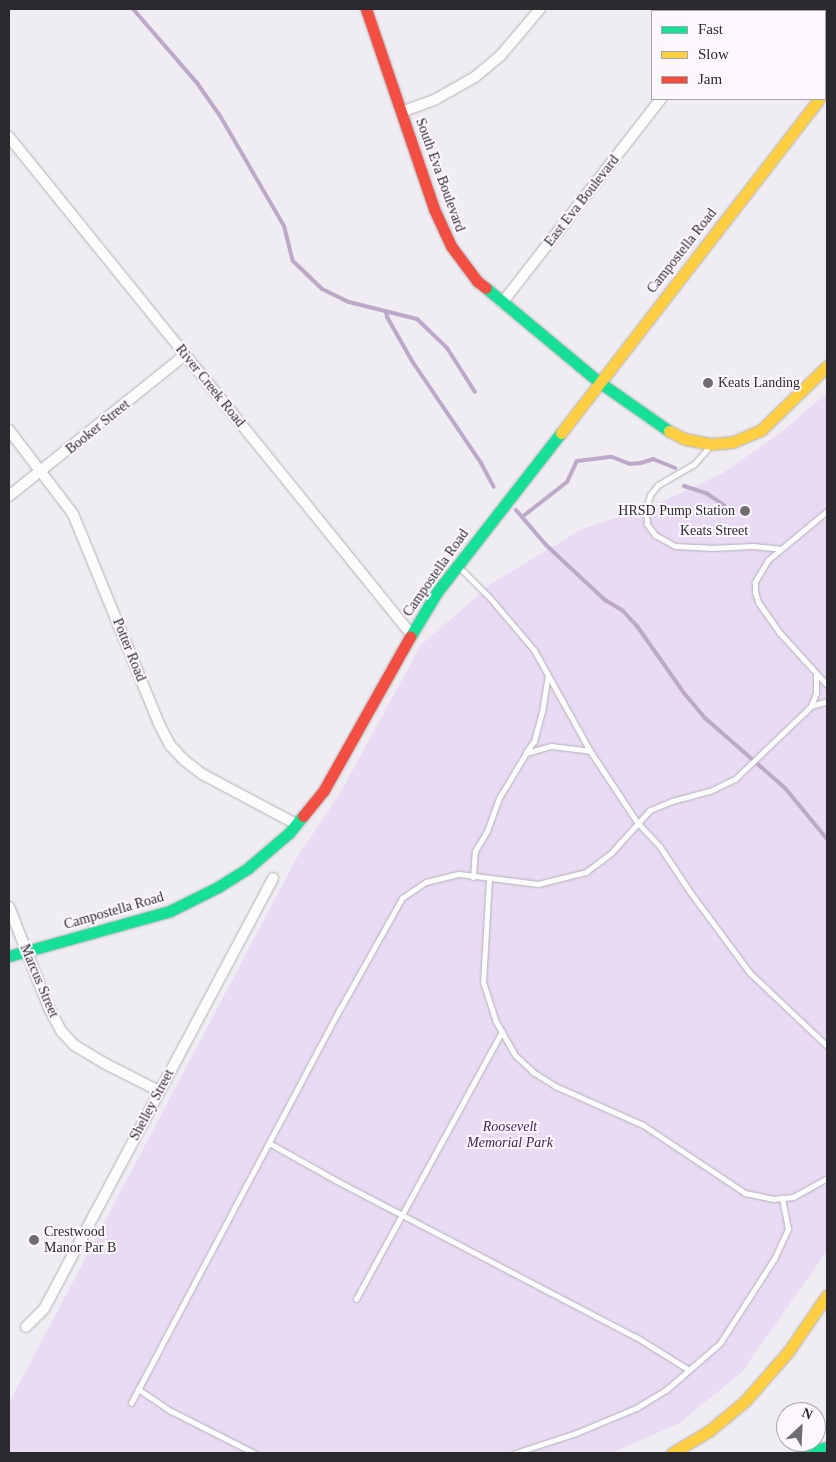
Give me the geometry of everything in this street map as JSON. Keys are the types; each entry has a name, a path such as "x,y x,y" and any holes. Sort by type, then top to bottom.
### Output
{"main road":[{"name":"South Eva Boulevard","path":"366,9 446,236 476,281 599,382"},
{"name":"Campostella Road","path":"9,956 150,918 199,898 248,868 296,824 324,790 411,634 438,592 818,100"},
{"path":"599,382 672,433 685,439 711,444 733,442 761,430 827,366"},
{"path":"672,1453 709,1431 745,1401 788,1352 827,1295"},
{"path":"802,1453 827,1447"}],"street":[{"path":"401,112 436,99 475,77 501,55 540,9"},
{"name":"East Eva Boulevard","path":"502,303 660,100"},
{"name":"River Creek Road","path":"9,137 411,634"},
{"name":"Booker Street","path":"9,496 185,355"},
{"name":"Potter Road","path":"9,430 73,514 160,726 170,745 184,760 202,774 296,824"},
{"name":"Shelley Street","path":"26,1326 44,1309 273,878"},
{"name":"Marcus Street","path":"9,907 49,1008 62,1032 74,1045 104,1063 160,1091"}],"lane":[{"name":"Keats Street","path":"711,444 694,464 658,485 650,495 646,509 647,524 655,535 675,546 710,548 753,546 780,549"},
{"path":"827,511 768,560 760,570 755,582 758,602 779,632 827,685"},
{"path":"458,566 490,598 534,650 590,751 637,822 660,847 690,892 750,973 827,1046"},
{"path":"131,1403 402,898 426,882 459,874 538,884 586,872 611,853 637,822 650,810 672,801 710,791 735,779 811,706 816,693 816,673"},
{"path":"473,877 475,851 487,831 498,798 534,740 542,712 548,675"},
{"path":"811,706 827,701"},
{"path":"526,753 551,746 590,751"},
{"path":"489,879 483,982 495,1020 515,1054 533,1072 555,1086 643,1125 745,1193 773,1199 792,1197 827,1178"},
{"path":"356,1300 502,1032"},
{"path":"269,1143 636,1337 690,1370"},
{"path":"515,1453 576,1432 636,1408 666,1390 720,1344 774,1259 788,1229 782,1198"},
{"path":"138,1389 170,1410 254,1453"}],"green space":[{"name":"Roosevelt Memorial Park","path":"827,393 827,1251 741,1373 678,1424 611,1453 9,1453 9,1403 296,859 339,795 421,645 492,583 582,529 655,505 723,473 779,434"}],"waterway":[{"path":"133,9 197,83 219,114 284,226 293,261 322,289 349,302 417,319 447,348 475,392"},
{"path":"386,311 387,317 412,361 481,463 494,487"},
{"path":"522,517 567,482 577,461 612,457 630,464 653,459 675,468"},
{"path":"684,486 706,493 724,505"},
{"path":"516,510 546,545 605,600 623,611 637,626 684,693 705,718 785,788 827,839"}],"traffic: fast":[{"path":"486,288 599,382 669,431"},
{"path":"410,637 437,592 561,433"},
{"path":"9,956 170,911 218,887 248,868 289,833 303,816"},
{"path":"802,1453 827,1447"}],"traffic: slow":[{"path":"561,433 818,100"},
{"path":"669,431 685,439 711,444 733,442 761,430 827,366"},
{"path":"672,1453 709,1431 745,1401 788,1352 827,1295"}],"traffic: jam":[{"path":"366,9 434,209 451,246 477,281 486,288"},
{"path":"303,816 324,790 410,637"}],"place":[{"name":"Keats Landing","path":"708,383"},
{"name":"HRSD Pump Station","path":"745,511"},
{"name":"Crestwood Manor Par B","path":"34,1240"}]}
